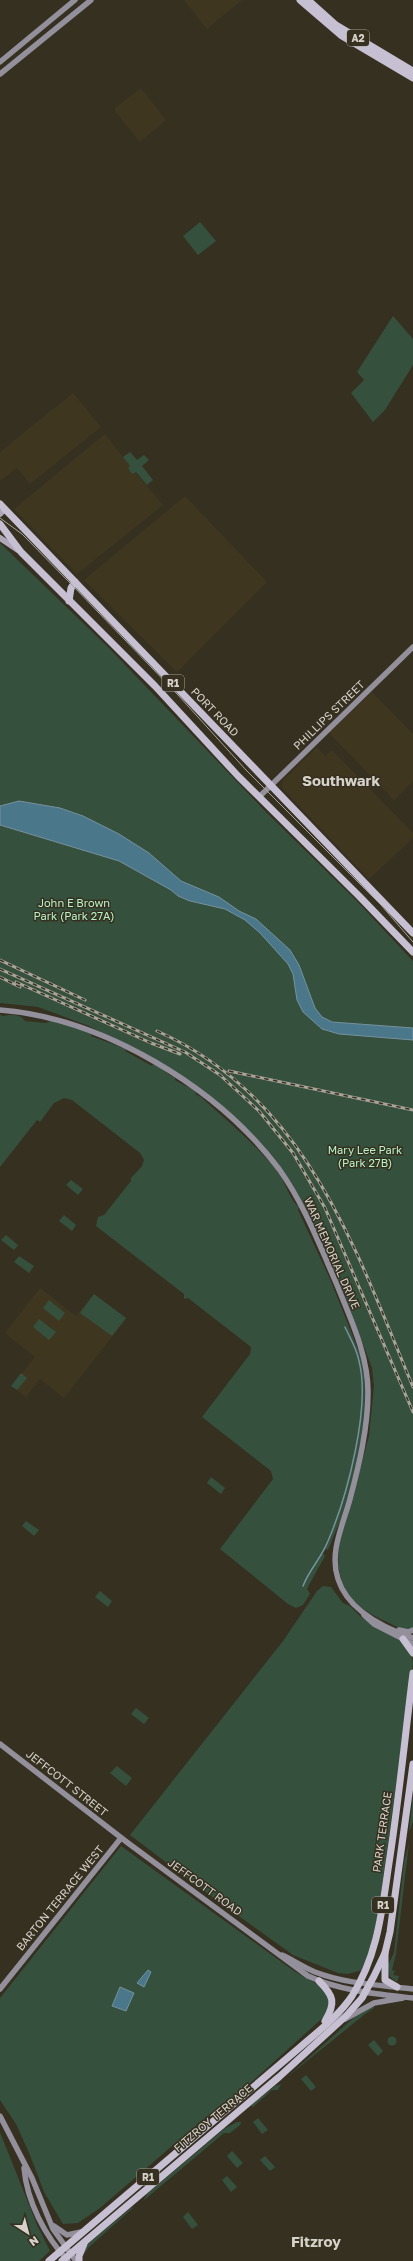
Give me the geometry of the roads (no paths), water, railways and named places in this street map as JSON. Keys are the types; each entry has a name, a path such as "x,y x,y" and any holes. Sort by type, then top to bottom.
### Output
{"highway":[{"name":"A2","path":"300,0 342,36 413,78"},
{"name":"A2","path":"308,0 336,25 413,71"},
{"name":"PORT ROAD","path":"1,509 75,582 413,933"},
{"name":"R1","path":"0,524 21,552 155,686 258,797 359,896 413,952"},
{"path":"69,601 71,587 75,582"},
{"path":"403,1639 413,1653"},
{"name":"PARK TERRACE","path":"355,1990 371,1959 378,1935 393,1834 413,1672"},
{"name":"PARK TERRACE","path":"368,1987 385,1953 393,1911 413,1764"},
{"path":"385,1953 385,1980 397,1987"},
{"path":"319,1981 329,1991 333,2006 320,2030"},
{"name":"FITZROY TERRACE","path":"66,2258 87,2238 234,2115 341,2021 368,1987"},
{"name":"FITZROY TERRACE","path":"49,2261 320,2030 336,2014 355,1990"},
{"path":"245,2095 259,2088 273,2076 279,2076"},
{"path":"205,2129 216,2125 228,2115 234,2115"},
{"path":"158,2169 162,2171 187,2150 200,2144"},
{"path":"124,2198 135,2199"},
{"path":"79,2261 81,2250 87,2238"}],"main road":[{"path":"0,538 21,552"}],"street":[{"path":"0,62 75,0"},
{"path":"0,74 91,0"},
{"name":"PHILLIPS STREET","path":"258,797 413,647"},
{"name":"WAR MEMORIAL DRIVE","path":"0,1010 27,1012 61,1020 133,1050 162,1066 208,1099 247,1134 278,1169 292,1189 332,1275 367,1368 368,1402 364,1431 350,1499 335,1555 336,1572 343,1591 355,1608 374,1624 413,1644"},
{"name":"WAR MEMORIAL DRIVE","path":"364,1615 413,1638"},
{"path":"393,1629 406,1632 413,1630"},
{"name":"JEFFCOTT STREET","path":"0,1744 121,1838"},
{"name":"JEFFCOTT ROAD","path":"121,1838 276,1952 296,1969 319,1981 355,1990 368,1987"},
{"name":"BARTON TERRACE WEST","path":"0,1989 121,1838"},
{"name":"JEFFCOTT ROAD","path":"276,1952 314,1971 359,1983 368,1987"},
{"path":"368,1987 397,1987 413,1989"},
{"path":"368,1987 410,1997"},
{"path":"341,2021 374,2002 410,1997"},
{"path":"0,2116 15,2143 24,2166 32,2178 48,2220 66,2258 76,2261"},
{"path":"24,2166 25,2180 38,2216 62,2249"},
{"path":"48,2220 67,2236 72,2236 84,2231"}],"water":[{"path":"19,801 60,808 83,816 119,834 149,853 181,881 219,897 239,911 256,919 290,950 299,965 315,1008 322,1017 332,1022 413,1028 413,1040 339,1034 322,1029 303,1012 297,1000 293,974 288,964 260,933 245,920 225,909 190,901 178,896 171,890 119,861 0,825 0,806"},
{"path":"148,1970 151,1972 144,1987 137,1983"},
{"path":"120,1987 134,1993 126,2011 112,2006"}],"waterway":[{"path":"303,1586 325,1547 335,1523 343,1501 355,1452 362,1402 362,1380 357,1352 345,1327"}],"tram line":[{"path":"0,518 22,534 72,585 178,695 246,770 381,905 413,942"}],"railway":[{"path":"0,960 85,1000"},
{"path":"0,969 185,1052 220,1075 259,1111 293,1153 325,1208 413,1412"},
{"path":"0,977 20,987"},
{"path":"16,982 151,1043 180,1054"},
{"path":"157,1031 208,1060 252,1095 288,1136 319,1182 346,1231 413,1387"},
{"path":"229,1071 413,1110"}],"district":[{"name":"Southwark","path":"341,781"},
{"name":"Fitzroy","path":"316,2242"}],"park label":[{"name":"John E Brown Park (Park 27A)","path":"74,909"},
{"name":"Mary Lee Park (Park 27B)","path":"365,1156"}]}
